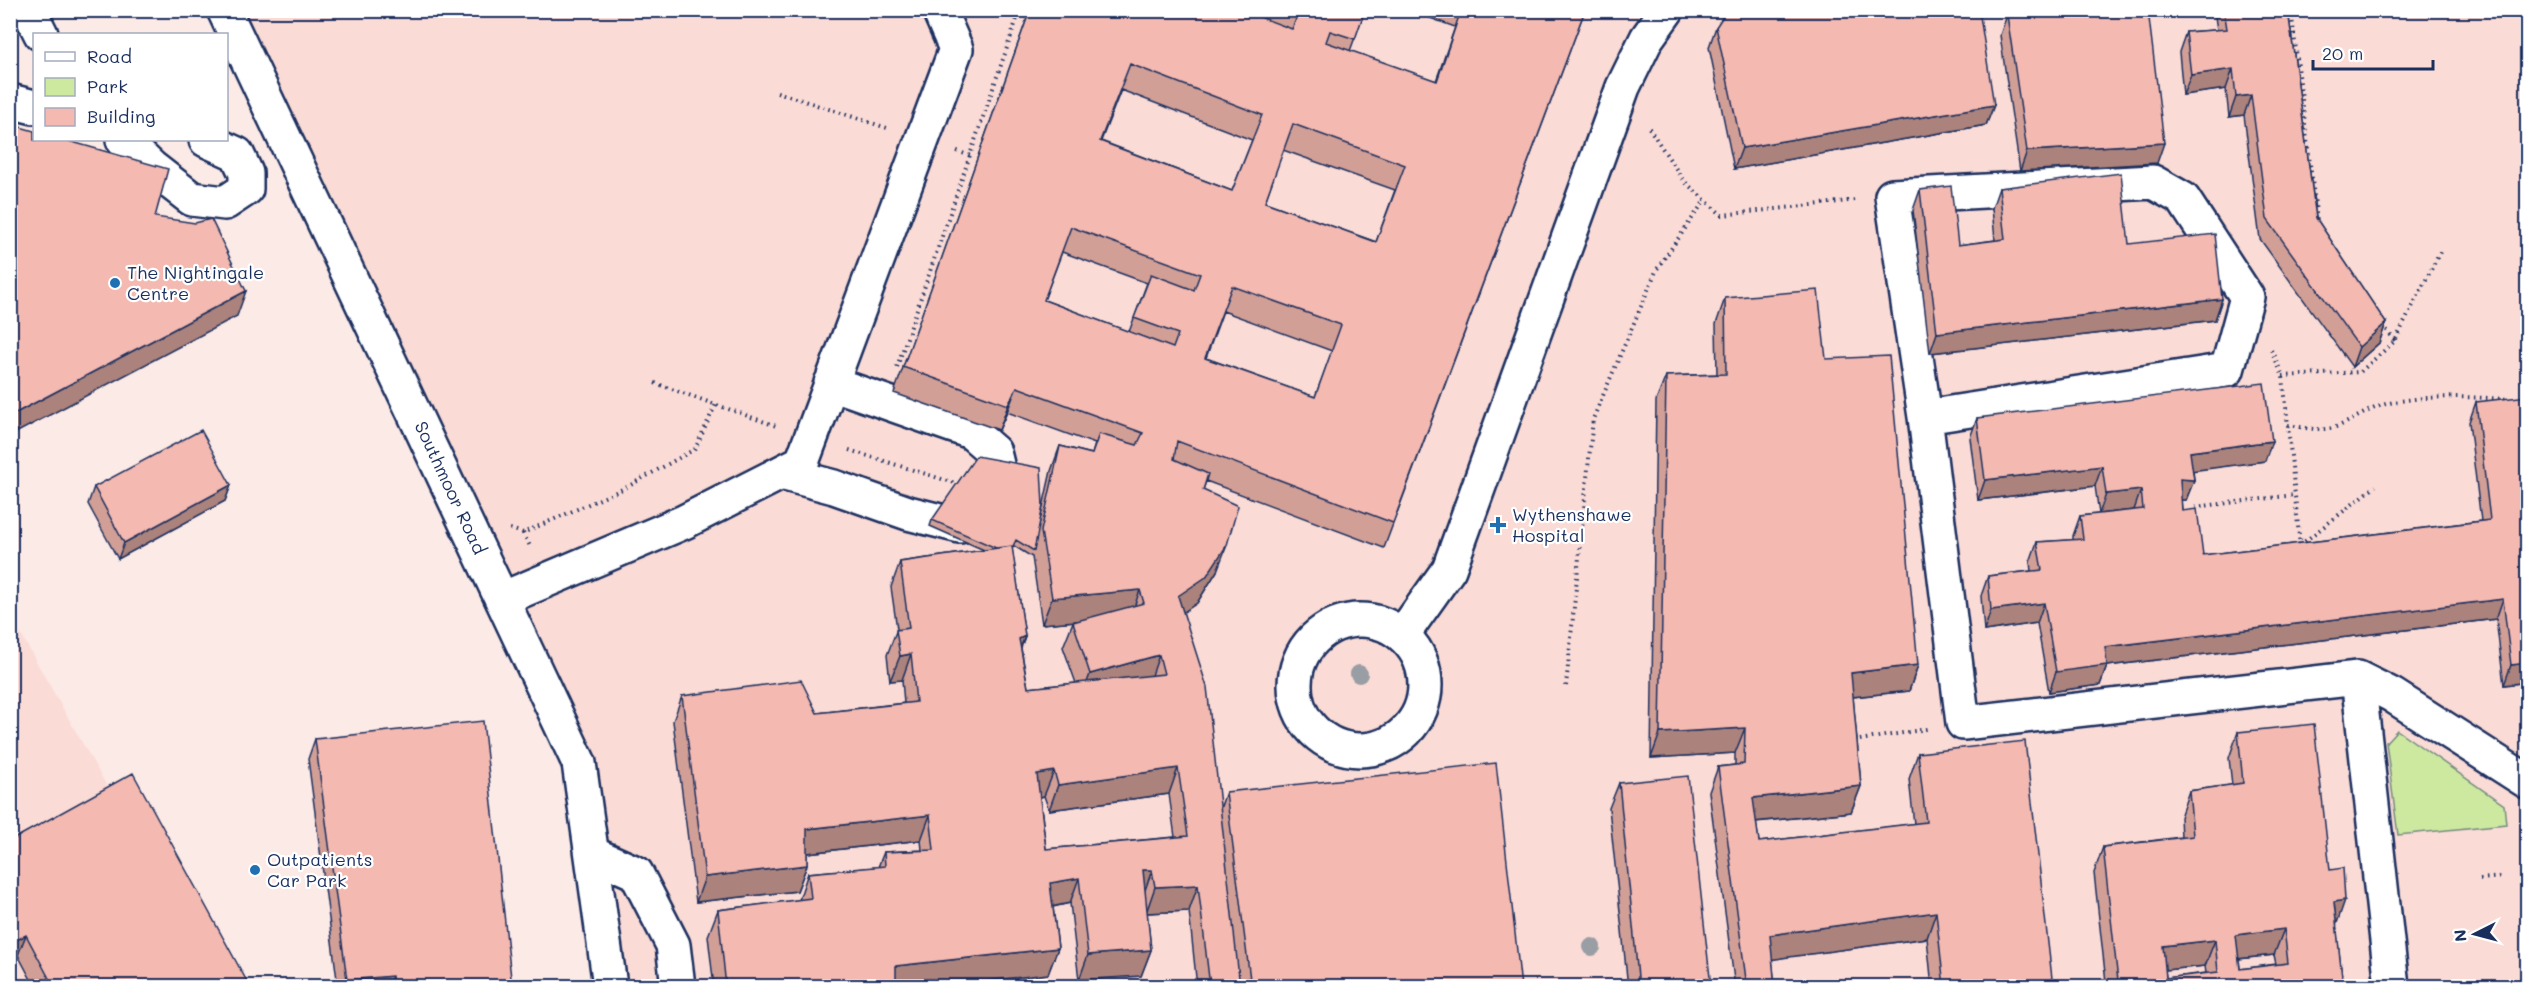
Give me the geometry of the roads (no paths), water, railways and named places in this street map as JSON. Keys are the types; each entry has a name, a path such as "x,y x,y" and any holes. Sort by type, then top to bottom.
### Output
{"street":[{"path":"29,10 40,33"},
{"name":"Southmoor Road","path":"224,10 236,58 502,599 579,764 610,987"},
{"path":"502,599 684,522 802,462 956,49 939,10"},
{"path":"1402,634 1449,569 1623,87 1647,38 1666,10"},
{"path":"10,101 33,107"},
{"path":"124,141 151,167 192,199 225,203 246,189 246,173 237,154 208,141"},
{"path":"1925,417 2227,370 2247,297 2183,199 2153,182 1892,196 1925,417 1963,723 2358,678 2392,695 2528,782"},
{"path":"781,473 834,487 908,513 960,526 977,520 996,502 1001,481 994,452 971,432 831,383"},
{"path":"2358,678 2392,987"},
{"path":"593,854 636,873 673,945 678,987"}],"place":[{"name":"The Nightingale Centre","path":"115,283"},
{"name":"Wythenshawe Hospital","path":"1498,525"},
{"name":"Outpatients Car Park","path":"255,870"}]}
